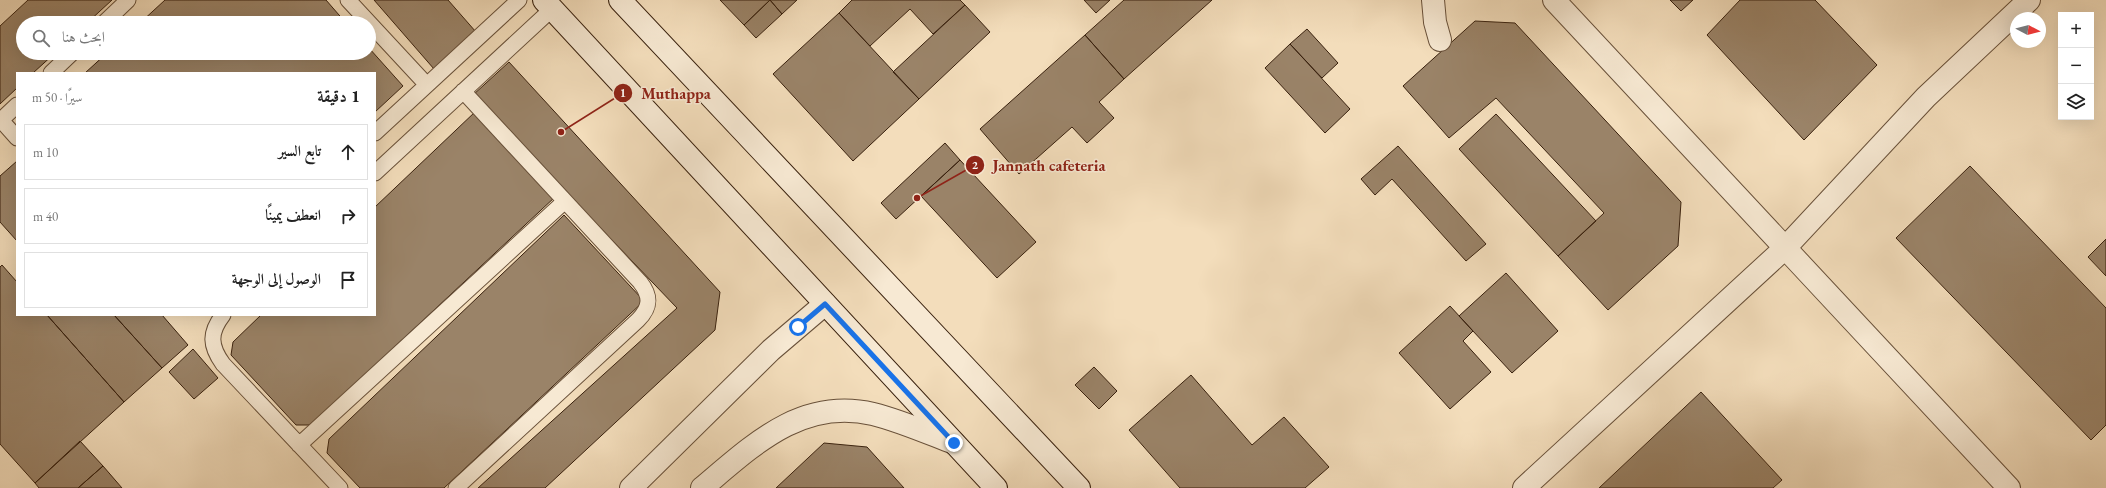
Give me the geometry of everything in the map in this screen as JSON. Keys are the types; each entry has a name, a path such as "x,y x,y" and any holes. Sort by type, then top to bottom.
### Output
{"street":[{"path":"620,0 1079,488"},
{"path":"1433,0 1435,22 1440,40"},
{"path":"1554,0 2009,488"},
{"path":"1524,488 1785,248 1926,97 2029,0"},
{"path":"548,4 996,488"},
{"path":"638,486 771,350 825,304"},
{"path":"702,488 771,432 795,420 821,413 847,412 873,414 954,443"}],"lane":[{"path":"111,16 128,0"},
{"path":"348,0 363,16"},
{"path":"376,132 519,0"},
{"path":"376,172 463,91 548,4"},
{"path":"376,30 427,85"},
{"path":"52,72 65,60"},
{"path":"456,488 646,312 649,301 647,290 463,91"},
{"path":"16,106 0,120 16,137"},
{"path":"300,445 565,200"},
{"path":"223,316 215,326 212,339 215,353 340,488"}],"building":[{"path":"28,0 112,0 95,16 16,16 16,60 47,60 34,72 16,72 16,89 0,104 0,26"},
{"path":"165,0 326,0 340,16 148,16"},
{"path":"374,0 448,0 476,32 434,69"},
{"path":"720,0 770,0 744,25"},
{"path":"770,0 782,14 756,38 744,25"},
{"path":"770,0 797,0 782,14"},
{"path":"852,0 960,0 965,5 933,34 910,9 870,46 839,13"},
{"path":"1084,0 1110,0 1096,13"},
{"path":"1124,0 1212,0 1124,79 1085,35"},
{"path":"1670,0 1693,0 1681,11"},
{"path":"1740,0 1815,0 1877,65 1804,140 1707,35"},
{"path":"965,5 990,32 919,99 893,72"},
{"path":"839,13 919,99 853,161 773,74"},
{"path":"1475,21 1515,23 1681,202 1678,246 1608,310 1558,256 1604,213 1496,98 1449,138 1403,86"},
{"path":"1307,29 1338,63 1322,78 1290,44"},
{"path":"1085,35 1124,79 1099,102 1114,118 1087,143 1072,127 1019,174 980,129"},
{"path":"1290,44 1350,109 1325,133 1265,68"},
{"path":"376,56 403,86 376,111 376,72 86,72 99,60 376,60"},
{"path":"509,62 720,292 715,330 545,488 478,488 677,308 473,95"},
{"path":"476,111 555,197 311,425 296,425 231,355 233,342 260,316 376,316 376,206"},
{"path":"1496,114 1596,221 1558,256 1459,149"},
{"path":"945,143 960,160 896,219 881,203"},
{"path":"1398,146 1486,244 1466,261 1392,179 1375,195 1361,179"},
{"path":"960,160 1036,242 997,278 921,196"},
{"path":"16,162 16,240 0,222 0,176"},
{"path":"1970,166 2106,308 2106,425 2091,440 1896,238"},
{"path":"564,215 644,301 444,488 360,488 327,453 329,439"},
{"path":"2106,239 2106,276 2088,257"},
{"path":"2,265 16,281 16,316 48,316 124,402 35,483 0,444 0,267"},
{"path":"1506,273 1558,331 1512,373 1459,316"},
{"path":"1450,306 1473,331 1463,341 1491,372 1450,409 1399,353"},
{"path":"48,316 115,316 162,368 124,402"},
{"path":"115,316 163,316 188,345 162,368"},
{"path":"193,349 218,378 194,399 169,372"},
{"path":"1094,367 1117,391 1099,409 1075,385"},
{"path":"1191,375 1252,445 1284,417 1329,467 1305,488 1180,488 1129,430"},
{"path":"1701,392 1782,480 1773,488 1599,488"},
{"path":"80,441 103,466 78,488 39,488 35,483"},
{"path":"824,443 867,447 904,488 776,488"},
{"path":"103,466 122,488 78,488"}],"place":[{"name":"Muthappa","path":"561,132"},
{"name":"Jannath cafeteria","path":"917,198"}],"route":[{"path":"798,327 825,304 954,443"}]}
